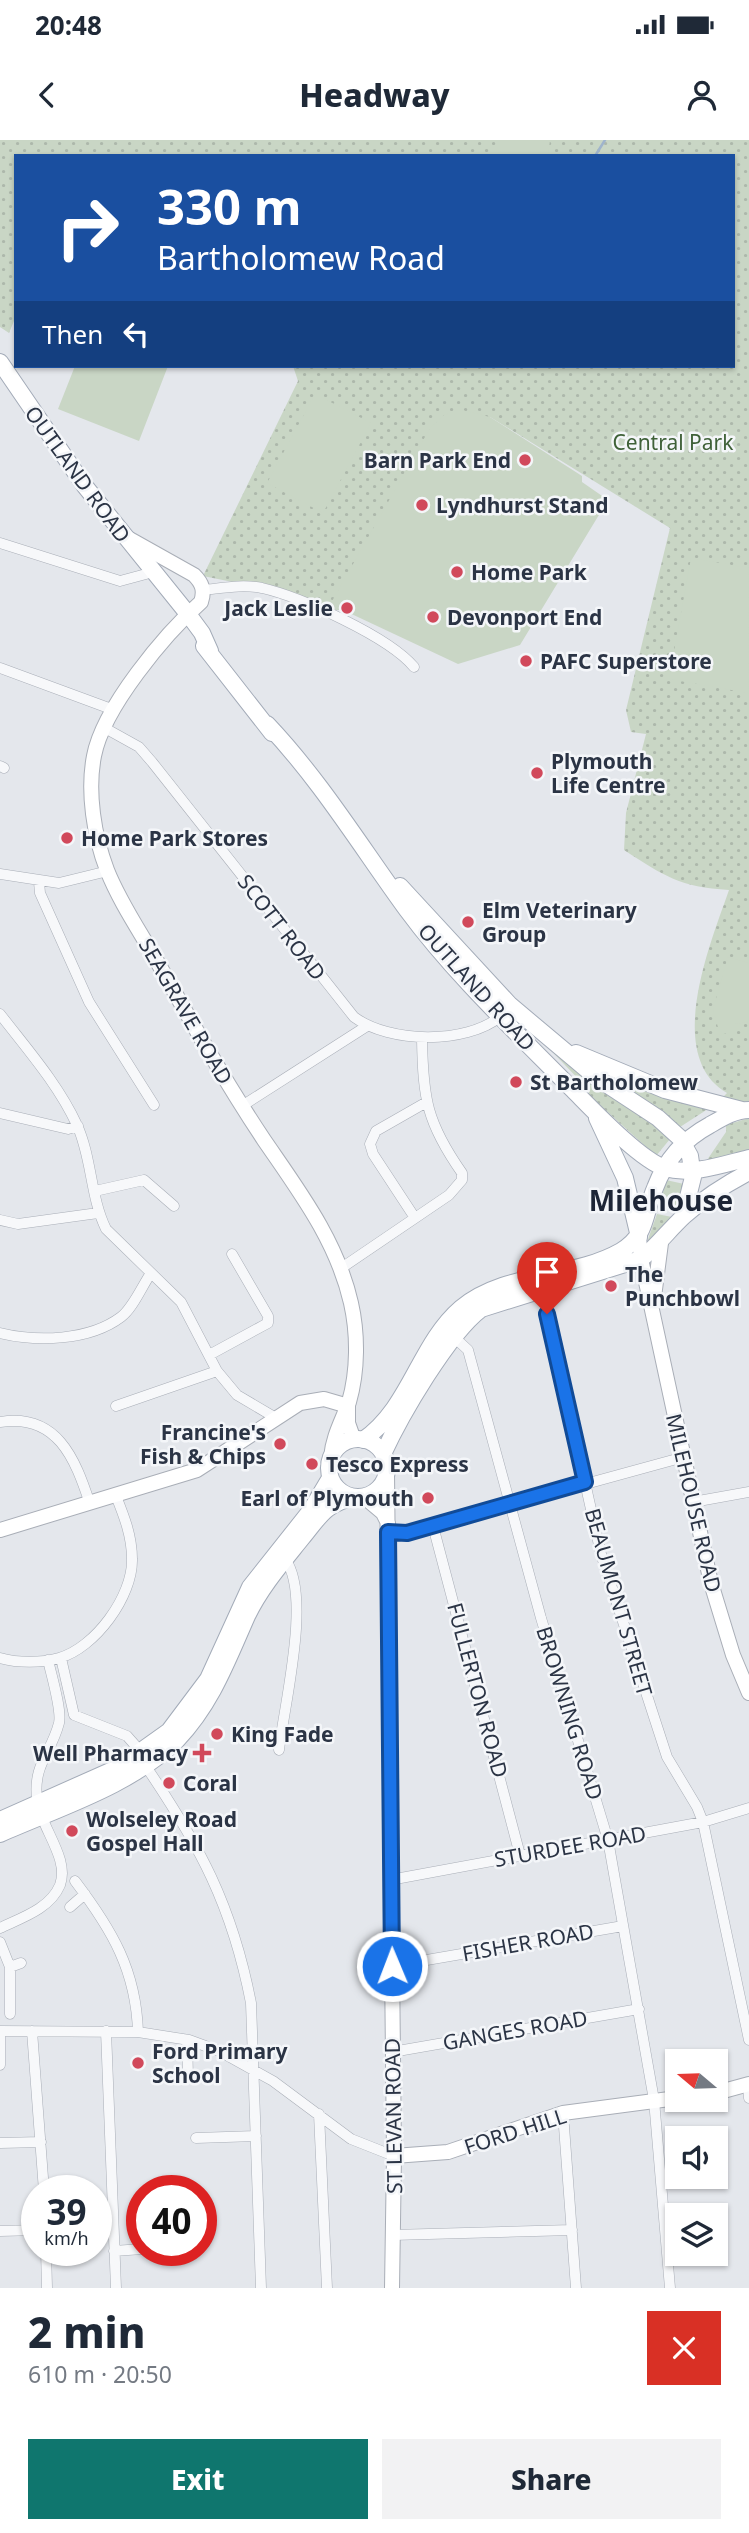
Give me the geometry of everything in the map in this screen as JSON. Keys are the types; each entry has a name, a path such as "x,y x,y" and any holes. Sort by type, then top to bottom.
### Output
{"main road":[{"name":"OUTLAND ROAD","path":"0,362 54,444 267,724 297,769 328,798 372,856 408,911 500,1016 592,1109 642,1153 664,1168"},
{"name":"OUTLAND ROAD","path":"135,551 146,574 184,617"},
{"name":"OUTLAND ROAD","path":"372,856 510,1005 597,1078 659,1118 684,1143 692,1169 692,1189 683,1217"},
{"name":"OUTLAND ROAD","path":"557,1043 665,1090 746,1110"},
{"name":"OUTLAND ROAD","path":"592,1109 625,1178 639,1237"},
{"path":"0,1820 113,1783 143,1759 200,1693 250,1587 311,1510 330,1478 331,1457 344,1443 358,1440 386,1420 436,1340 460,1310 498,1288 599,1262 621,1251 639,1237 664,1168 684,1143 721,1118 746,1110"},
{"path":"664,1168 692,1169 749,1158"},
{"path":"383,1454 396,1427 454,1337 481,1309 641,1259 661,1242 683,1217 710,1195 749,1172"},
{"path":"143,1759 176,1740 208,1701 248,1614 267,1581 333,1502 359,1497 381,1486 387,1472 383,1454 374,1445 358,1440"},
{"path":"330,1478 344,1494 359,1497"},
{"path":"0,1834 39,1809"}],"street":[{"path":"123,535 194,575 201,582 203,590 237,586 262,588 301,601 390,644 414,667"},
{"path":"0,543 120,581 146,574"},
{"name":"SEAGRAVE ROAD","path":"203,590 201,602 158,647 103,727 91,775 99,841 107,871 202,1041 310,1209 340,1269 351,1303 355,1355 354,1384 348,1406"},
{"path":"0,668 114,709"},
{"name":"SCOTT ROAD","path":"103,727 139,747 354,1017 367,1027"},
{"path":"0,874 39,882 77,881 107,871"},
{"path":"39,882 40,893 89,1002 154,1105"},
{"path":"0,1013 51,1080 78,1126 98,1213 118,1243 181,1302 211,1354 217,1371 237,1395 276,1419"},
{"path":"242,1106 367,1027 422,1039 482,1029 500,1016"},
{"path":"340,1269 449,1195 462,1180 462,1173 433,1127 425,1103 422,1039"},
{"path":"415,1218 373,1154 370,1144 376,1131 425,1103"},
{"path":"0,1113 68,1129 78,1126"},
{"path":"94,1191 144,1180 167,1205"},
{"path":"0,1220 18,1224 98,1213"},
{"name":"OUTLAND ROAD","path":"639,1237 641,1259"},
{"name":"MILEHOUSE ROAD","path":"653,1309 661,1242"},
{"path":"211,1354 268,1323 268,1316 232,1254"},
{"name":"MILEHOUSE ROAD","path":"641,1259 693,1502 722,1622 749,1693"},
{"path":"0,1333 59,1338 98,1328 122,1317 151,1273"},
{"name":"BEAUMONT STREET","path":"542,1290 601,1554 667,1757 703,1822 749,2040"},
{"name":"BROWNING ROAD","path":"454,1337 468,1349 509,1505 608,1840 654,2100 670,2288"},
{"path":"116,1406 217,1371"},
{"path":"0,1530 197,1470 310,1400 324,1399 348,1406"},
{"path":"348,1406 348,1423 358,1440"},
{"path":"331,1457 332,1444 348,1406"},
{"path":"0,1422 16,1419 46,1428 67,1449 80,1472 90,1504"},
{"path":"359,1497 383,1513 388,1528 407,1533 684,1457"},
{"name":"ST LEVAN ROAD","path":"387,1472 394,2156 392,2288"},
{"path":"693,1502 749,1492"},
{"path":"0,1658 61,1658 102,1630 123,1598 132,1560 127,1523 116,1496"},
{"name":"FULLERTON ROAD","path":"433,1526 520,1855"},
{"path":"279,1750 296,1628 293,1569 285,1559"},
{"path":"61,1658 74,1715"},
{"path":"0,1928 43,1907 55,1896 61,1883 61,1862 39,1809 35,1777 60,1720 48,1660"},
{"path":"60,1720 74,1715 127,1736 196,1845 218,1887 235,1930 251,2003 261,2288"},
{"name":"STURDEE ROAD","path":"390,1880 703,1822 749,1808"},
{"path":"75,1881 126,1962 137,2006 138,2032"},
{"path":"70,1907 85,1894"},
{"name":"FISHER ROAD","path":"392,1966 623,1926"},
{"path":"0,1942 10,1967 10,2014"},
{"path":"10,1967 22,1963"},
{"name":"GANGES ROAD","path":"392,2052 639,2009"},
{"path":"32,2031 43,2175"},
{"path":"106,2031 116,2288"},
{"path":"0,2065 0,2033 138,2032 187,2039 253,2070 320,2114 351,2139 394,2156"},
{"path":"187,2039 188,2077"},
{"path":"728,2092 749,2089"},
{"name":"FORD HILL","path":"394,2156 448,2152 563,2113 665,2099"},
{"path":"563,2113 576,2288"},
{"path":"320,2114 327,2288"},
{"path":"196,2138 256,2136"},
{"path":"0,2143 41,2143"},
{"path":"0,2231 21,2230"},
{"path":"392,2235 572,2230"},
{"path":"114,2251 126,2250"},
{"path":"46,2266 47,2288"}],"green space":[{"name":"Central Park","path":"0,140 749,140 749,1103 722,1098 727,1093 708,1076 698,1053 695,1026 697,997 704,967 729,890 673,879 624,850 626,813 646,734 631,732 626,710 670,528 490,417 327,610 292,594 203,576 298,381 294,368 735,368 735,154 14,154 14,321 9,333 0,327"},
{"path":"497,140 550,140 548,154 494,154"},
{"path":"74,368 167,368 139,441 58,409"},
{"path":"315,394 371,423 323,513 267,483"},
{"name":"Home Park","path":"462,410 490,417 582,476 582,482 608,500 520,645 458,664 343,610 327,610 430,428 444,415"},
{"path":"691,558 749,568 748,693 669,679"},
{"path":"728,957 749,963 749,1022 735,1024 731,1032 720,1035 713,1009"},
{"path":"540,1039 640,1112 670,1139 656,1156 590,1096 587,1088"},
{"path":"619,1079 711,1107 680,1127 617,1081"},
{"path":"749,1118 749,1151 705,1163 726,1132 726,1125"},
{"path":"666,1180 684,1184 675,1212 669,1210 668,1203 664,1210 659,1209"},
{"path":"657,1214 672,1217 646,1245"}],"waterway":[{"path":"596,154 605,140"}],"place":[{"name":"Barn Park End","path":"525,460"},
{"name":"Lyndhurst Stand","path":"422,505"},
{"name":"Home Park","path":"457,572"},
{"name":"Jack Leslie","path":"347,608"},
{"name":"Devonport End","path":"433,617"},
{"name":"PAFC Superstore","path":"526,661"},
{"name":"Plymouth Life Centre","path":"537,773"},
{"name":"Home Park Stores","path":"67,838"},
{"name":"Elm Veterinary Group","path":"468,922"},
{"name":"St Bartholomew","path":"516,1082"},
{"name":"The Punchbowl","path":"611,1286"},
{"name":"Francine's Fish & Chips","path":"280,1444"},
{"name":"Tesco Express","path":"312,1464"},
{"name":"Earl of Plymouth","path":"428,1498"},
{"name":"King Fade","path":"217,1734"},
{"name":"Well Pharmacy","path":"202,1753"},
{"name":"Coral","path":"169,1783"},
{"name":"Wolseley Road Gospel Hall","path":"72,1831"},
{"name":"Ford Primary School","path":"138,2063"}],"district":[{"name":"Milehouse","path":"661,1200"}],"route":[{"path":"392,1966 388,1532 407,1533 585,1482 547,1314"}]}
